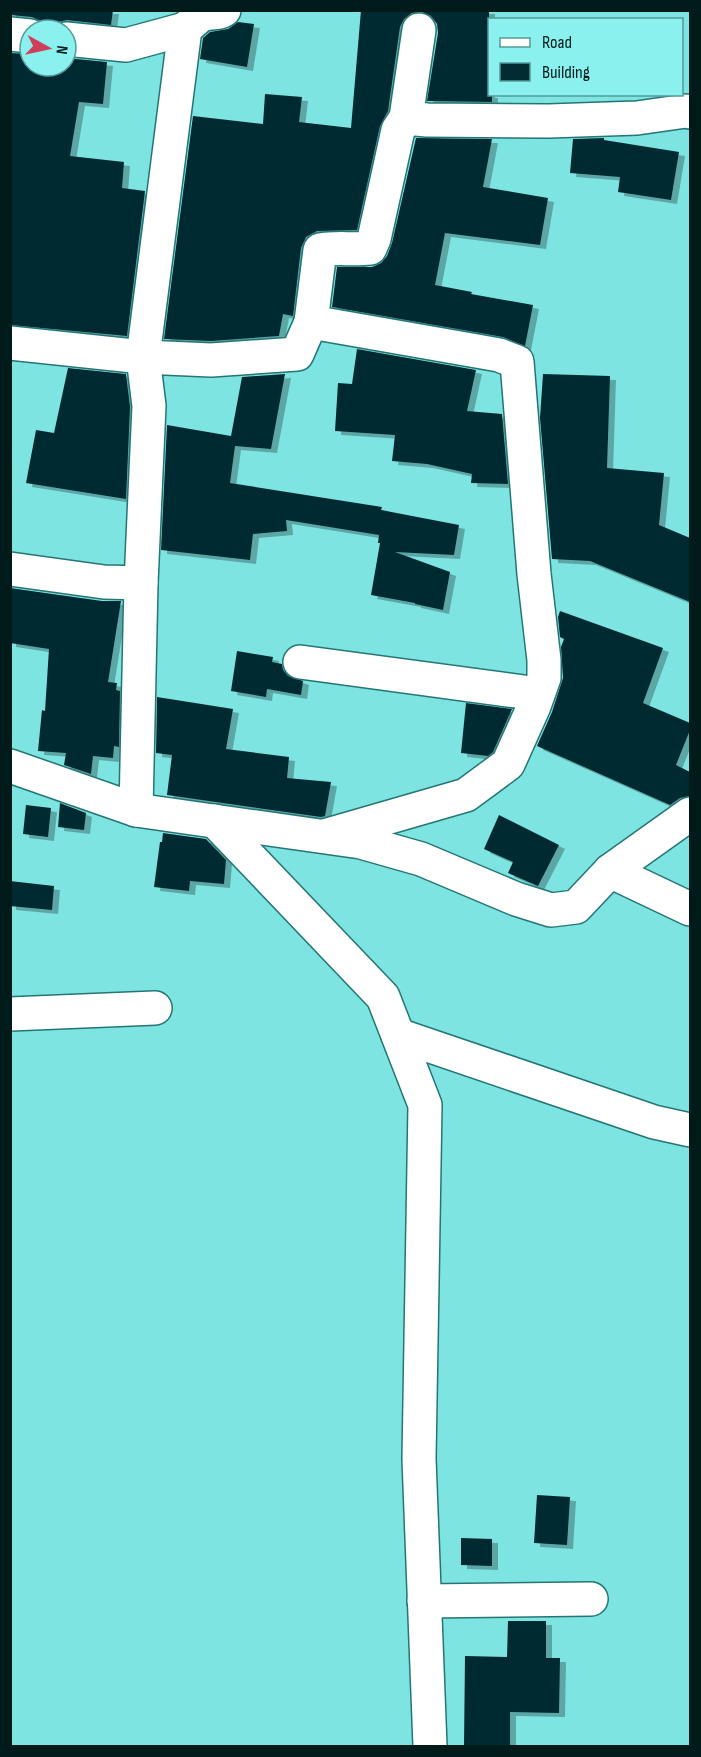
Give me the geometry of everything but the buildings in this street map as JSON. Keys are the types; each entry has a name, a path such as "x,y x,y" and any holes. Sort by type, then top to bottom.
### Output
{"street":[{"path":"78,40 126,45 185,29 202,14 224,10"},
{"path":"136,810 141,584 149,406 143,357 185,29"},
{"path":"10,343 143,357 211,360 297,354 311,322 320,250 370,248 374,238 398,130 406,118 419,30"},
{"path":"406,118 549,121 637,118 690,112"},
{"path":"311,322 471,350 517,362 534,574 544,660 544,678 508,764 466,795 324,836"},
{"path":"10,569 104,582 141,584"},
{"path":"300,662 538,694"},
{"path":"10,766 136,810 361,842 421,859 516,899 551,910 576,907 610,871 690,814"},
{"path":"215,821 383,997 425,1105 419,1459 430,1746"},
{"path":"610,871 690,909"},
{"path":"10,1014 155,1008"},
{"path":"398,1035 654,1122 690,1130"},
{"path":"424,1601 591,1599"}]}
